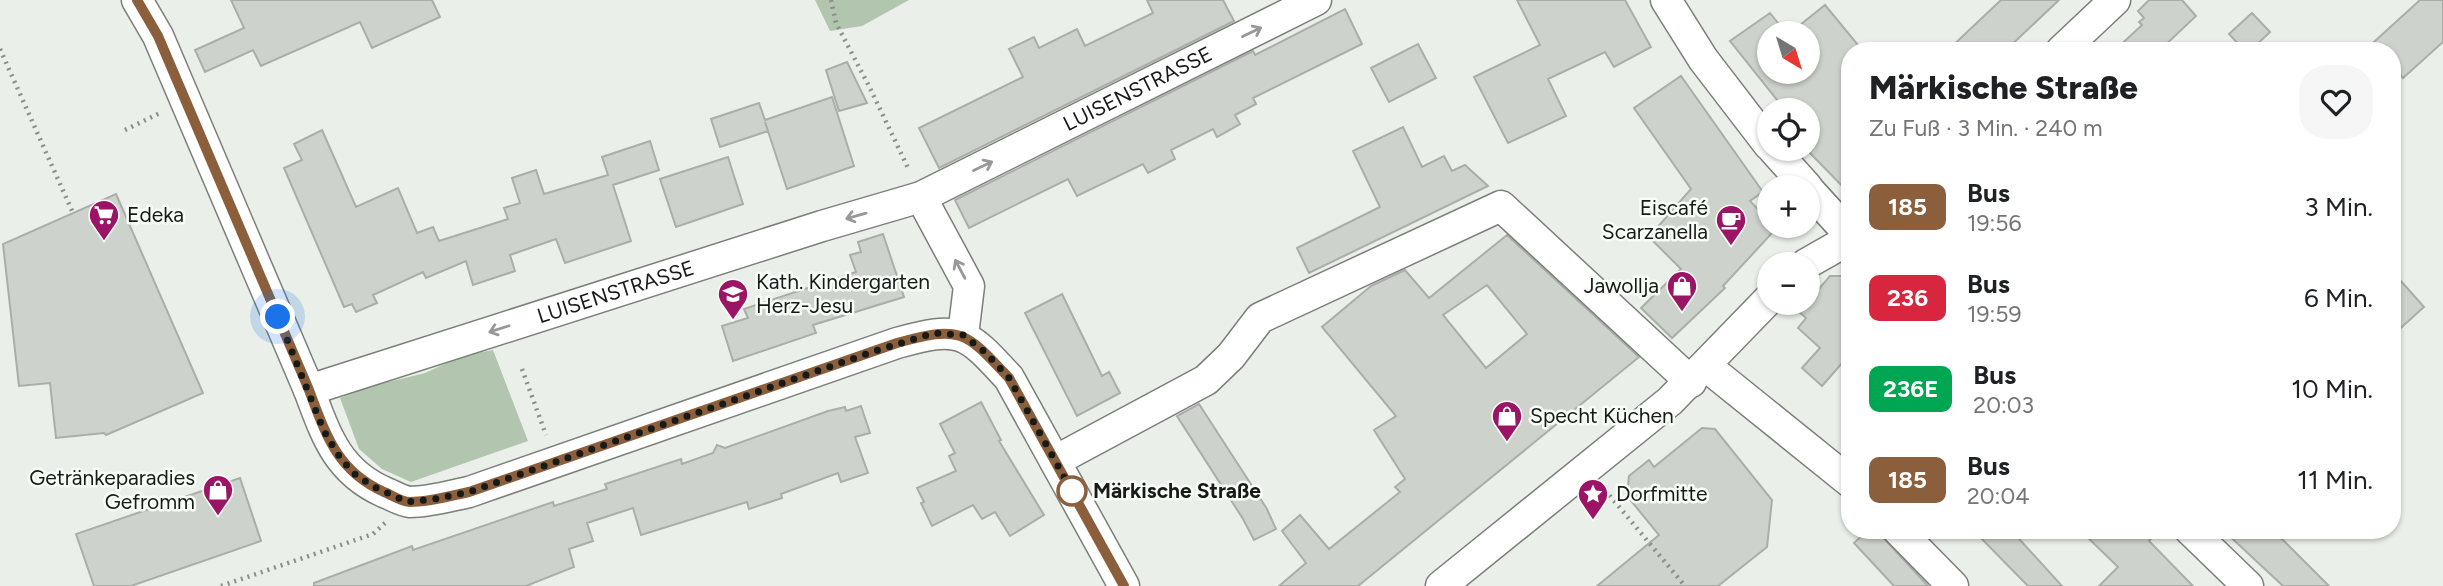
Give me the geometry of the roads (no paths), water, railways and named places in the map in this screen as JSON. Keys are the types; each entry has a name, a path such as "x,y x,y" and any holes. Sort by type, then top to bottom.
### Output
{"street":[{"path":"137,0 158,36 324,431 352,472 372,486 407,502 469,492 897,343 934,333 963,335 985,352 1009,378 1124,586"},
{"name":"LUISENSTRASSE","path":"309,390 810,230 922,197 1317,0"},
{"path":"1666,0 1703,59 1757,129"},
{"path":"2071,42 2116,0"},
{"path":"1783,161 1796,175"},
{"path":"922,197 969,286 963,335"},
{"path":"1820,203 1841,227"},
{"path":"1055,461 1206,380 1231,356 1260,318 1501,206 1698,374 1841,476"},
{"path":"1820,255 1841,243"},
{"path":"1441,586 1587,469 1698,374 1757,312"},
{"path":"1907,539 1954,586"},
{"path":"2199,539 2248,586"}],"place":[{"name":"Edeka","path":"104,242"},
{"name":"Eiscafé Scarzanella","path":"1731,247"},
{"name":"Jawollja","path":"1682,313"},
{"name":"Kath. Kindergarten Herz-Jesu","path":"733,321"},
{"name":"Specht Küchen","path":"1507,443"},
{"name":"Märkische Straße","path":"1072,491"},
{"name":"Getränkeparadies Gefromm","path":"218,517"},
{"name":"Dorfmitte","path":"1593,521"}]}
